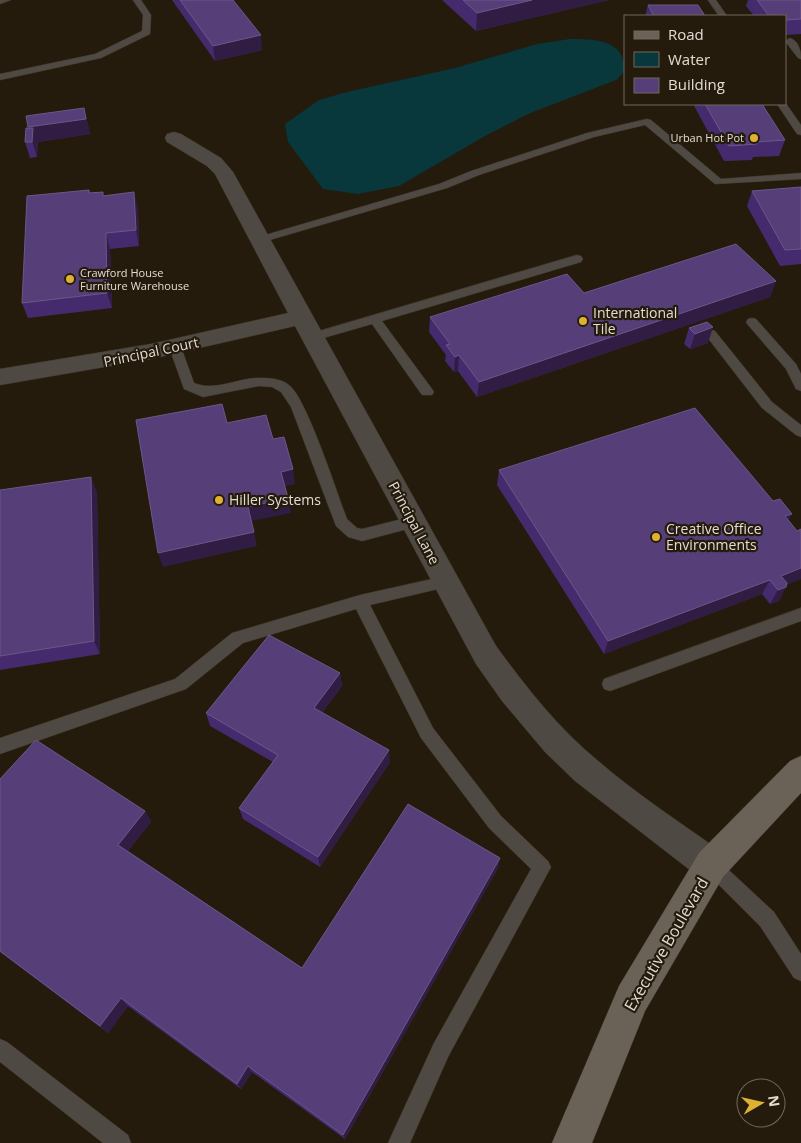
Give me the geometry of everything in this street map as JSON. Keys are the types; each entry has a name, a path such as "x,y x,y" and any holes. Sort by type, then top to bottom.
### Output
{"street":[{"name":"Principal Lane","path":"174,138 214,162 222,172 486,655 513,692 556,742 586,771 711,865"},
{"name":"Principal Court","path":"0,378 110,361 175,347 307,327"},
{"name":"Executive Boulevard","path":"572,1143 632,998 711,865 801,771"}],"lane":[{"path":"0,2 7,0"},
{"path":"0,77 98,56 146,32 147,15 137,0"},
{"path":"712,0 722,15"},
{"path":"787,41 801,40"},
{"path":"787,41 801,56"},
{"path":"783,105 801,132"},
{"path":"259,240 443,186 475,173 591,135 648,122 719,182 801,176"},
{"path":"307,327 376,319 577,259"},
{"path":"376,319 427,392"},
{"path":"752,322 791,367 801,386"},
{"path":"711,334 767,405 801,432"},
{"path":"175,347 189,386 203,392 259,382 274,382 286,389 297,406 341,522 353,532 362,535 414,522"},
{"path":"0,746 180,684 238,638 360,602 446,582"},
{"path":"360,602 427,733 495,822 542,867 441,1050 399,1143"},
{"path":"610,684 801,614"},
{"path":"711,865 767,919 801,971"},
{"path":"0,1049 120,1143"}],"water":[{"path":"570,39 606,43 620,52 624,60 624,72 616,80 528,114 485,136 399,186 358,194 323,189 288,142 285,124 319,100 455,68 537,44"}],"building":[{"path":"180,0 233,0 261,35 213,46"},
{"path":"463,0 532,0 477,13"},
{"path":"757,0 801,0 801,19 786,20 786,15 768,15"},
{"path":"648,5 698,5 704,15 653,15"},
{"path":"706,105 763,105 785,140 756,142 757,144 729,146"},
{"path":"84,108 86,119 28,127 26,116"},
{"path":"26,128 33,128 32,142 25,142"},
{"path":"801,187 801,249 785,250 752,191"},
{"name":"Crawford House Furniture Warehouse","path":"89,190 89,193 103,192 103,196 134,192 136,230 106,233 107,293 22,303 27,196"},
{"name":"International Tile","path":"736,244 776,281 479,382 459,355 455,357 446,345 450,344 430,317 567,274 584,293"},
{"path":"707,322 713,327 695,334 689,328"},
{"name":"Hiller Systems","path":"222,404 227,423 266,415 273,439 284,437 293,469 281,472 288,498 248,507 254,532 158,553 136,420"},
{"name":"Creative Office Environments","path":"695,408 773,501 780,499 792,514 785,516 797,531 801,529 801,568 781,576 787,583 786,587 778,590 770,580 608,641 499,470"},
{"path":"91,477 94,641 0,656 0,490"},
{"path":"269,635 340,673 314,708 389,750 318,857 239,808 278,755 206,713"},
{"path":"36,740 145,811 118,845 302,968 408,804 500,858 343,1135 248,1066 237,1084 121,998 100,1026 0,951 0,779"}],"place":[{"name":"Urban Hot Pot","path":"754,138"},
{"name":"Crawford House Furniture Warehouse","path":"70,279"},
{"name":"International Tile","path":"583,321"},
{"name":"Hiller Systems","path":"219,500"},
{"name":"Creative Office Environments","path":"656,537"}]}
